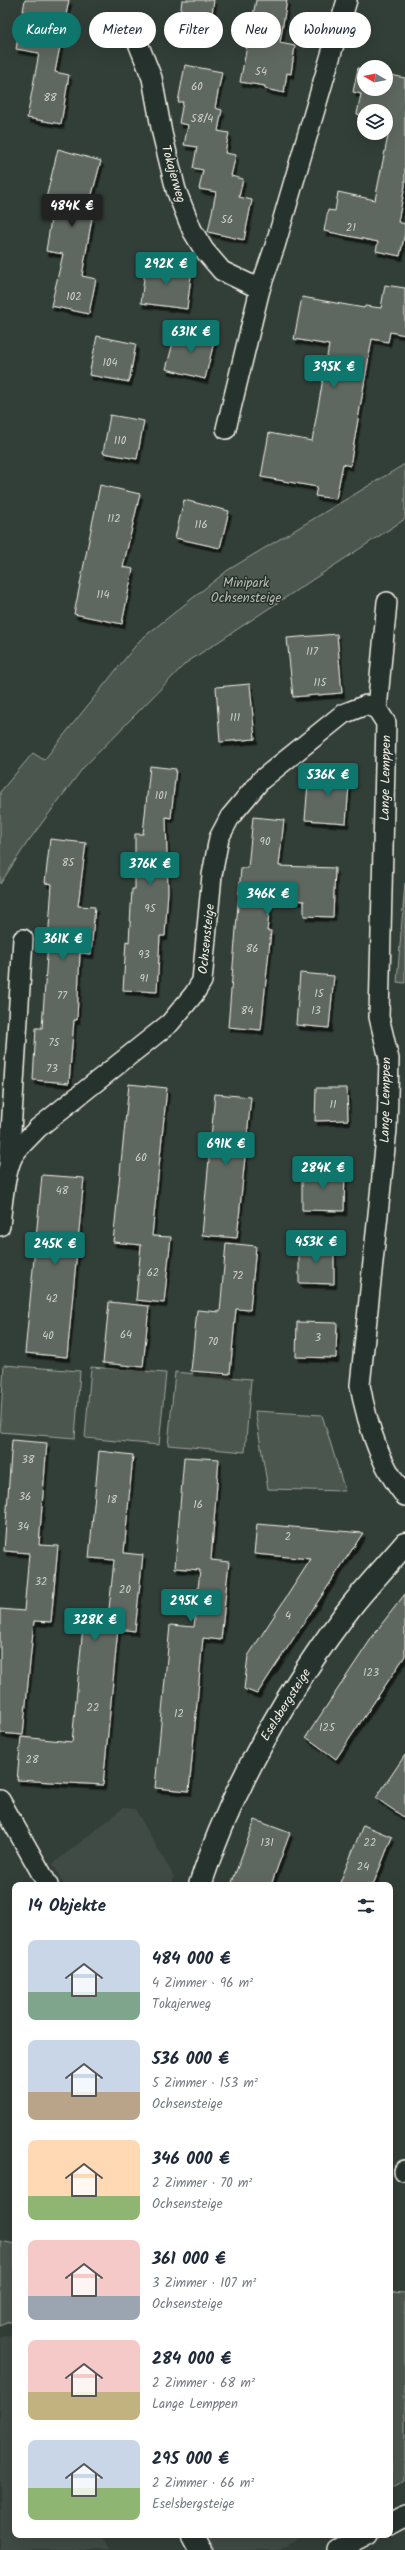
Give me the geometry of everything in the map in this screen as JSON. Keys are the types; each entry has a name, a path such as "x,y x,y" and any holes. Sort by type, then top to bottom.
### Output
{"street":[{"path":"226,429 260,289 275,246 347,0"},
{"name":"Tokajerweg","path":"140,48 152,78 162,133 176,190 192,230 204,250 222,271 260,289"},
{"path":"377,709 388,602"},
{"name":"Ochsensteige","path":"9,1169 14,1156 38,1128 170,1023 194,994 202,981 213,869 219,838 243,799 261,780 343,714 366,705 377,709"},
{"name":"Lange Lemppen","path":"377,709 386,723 379,1017 389,1059 389,1069 387,1135 360,1385 364,1408 382,1458 405,1496"},
{"name":"Ochsensteige","path":"0,1226 9,1169 23,938"},
{"name":"Eselsbergsteige","path":"201,1882 207,1861 245,1778 294,1688 353,1604 405,1544"},
{"path":"0,1800 46,1882"},
{"path":"393,2522 405,2516"},
{"path":"339,2550 362,2538"}],"shaded area":[{"path":"123,1808 135,1809 174,1877 173,1882 62,1882 53,1864"},
{"path":"12,2334 12,2538 104,2538 110,2550 0,2550 0,2338"},
{"path":"204,2538 300,2538 278,2550 210,2550"}],"green space":[{"name":"Minipark Ochsensteige","path":"405,464 405,519 186,663 83,768 27,843 0,884 0,792 33,753 44,760 140,640 228,570"},
{"path":"405,883 405,983 397,982"},
{"path":"4,1365 80,1371 75,1438 0,1432"},
{"path":"91,1367 166,1373 159,1445 85,1438"},
{"path":"175,1372 251,1379 245,1452 168,1445"},
{"path":"255,1411 322,1415 345,1491 268,1489"},
{"path":"0,2241 12,2243 12,2321 0,2326"},
{"path":"393,2292 405,2293 405,2481 393,2488"}],"building":[{"path":"25,0 69,0 67,12 23,12"},
{"path":"182,0 214,0 212,12 180,12"},
{"path":"256,0 287,0 281,37 281,12 254,12"},
{"path":"281,43 289,45 289,48 295,48 291,74 287,73 284,93 265,89 265,86 240,82 247,48 281,48"},
{"path":"60,48 55,72 69,75 61,124 27,118 39,53 16,49"},
{"path":"185,65 222,72 215,108 222,110 218,131 229,133 225,153 236,155 231,176 243,179 239,197 252,200 244,240 208,232 216,192 199,189 203,170 193,168 197,147 184,145 188,125 179,123 183,102 178,102"},
{"path":"357,73 357,93 353,92"},
{"path":"393,75 405,78 405,186 398,222 405,224 405,233 400,256 376,251 378,242 324,231 328,210 335,211 338,192 375,200 387,140 393,140 393,104 359,104 361,96 393,96"},
{"path":"58,149 101,161 86,217 92,218 82,276 96,279 89,314 51,306 63,254 46,251 54,201 46,198"},
{"path":"146,262 192,268 187,309 141,303"},
{"path":"385,285 405,288 405,335 390,332 388,342 372,339 350,466 343,464 336,499 315,496 317,487 261,477 269,433 312,441 329,345 294,339 302,297 364,308 365,306 381,308"},
{"path":"177,328 215,338 205,379 166,369"},
{"path":"97,336 136,344 129,382 89,375"},
{"path":"110,415 144,421 137,459 103,453"},
{"path":"100,485 140,494 123,567 133,569 122,624 74,614"},
{"path":"184,500 229,511 220,548 175,538"},
{"path":"337,634 342,693 293,697 287,638"},
{"path":"250,684 255,739 220,742 216,687"},
{"path":"150,766 176,769 171,818 166,817 168,891 165,936 160,936 157,992 123,990 126,941 129,942 132,889 135,889 135,834 143,834"},
{"path":"309,771 350,774 346,823 305,820"},
{"path":"253,817 284,820 279,866 335,868 333,917 304,916 304,901 271,897 267,931 271,931 261,1030 228,1027 241,868 248,868"},
{"path":"50,839 86,843 78,906 95,907 91,954 80,953 77,1020 74,1020 69,1083 33,1080 36,1028 42,1028 52,884 45,883"},
{"path":"300,973 334,976 329,1028 296,1025"},
{"path":"129,1084 167,1088 152,1236 171,1237 164,1303 136,1300 141,1245 113,1242"},
{"path":"316,1088 347,1088 348,1120 315,1121"},
{"path":"215,1094 251,1097 237,1238 202,1235"},
{"path":"302,1169 345,1169 344,1211 302,1210"},
{"path":"42,1175 84,1178 67,1357 25,1353"},
{"path":"226,1243 256,1246 250,1310 236,1309 230,1374 191,1371 197,1310 220,1312"},
{"path":"299,1244 334,1245 334,1284 299,1283"},
{"path":"109,1302 149,1306 143,1367 103,1363"},
{"path":"297,1322 337,1323 336,1358 296,1357"},
{"path":"12,1440 47,1443 39,1545 58,1546 51,1622 34,1621 23,1735 0,1733 0,1609 24,1611 29,1553 4,1551"},
{"path":"99,1451 133,1455 124,1553 143,1555 135,1631 118,1629 103,1785 17,1780 21,1737 72,1742 84,1616 108,1619 114,1560 89,1558"},
{"path":"184,1457 219,1459 211,1560 229,1562 221,1640 203,1638 189,1791 155,1788 170,1625 194,1627 200,1570 175,1568"},
{"path":"257,1524 363,1533 257,1694 244,1689 248,1656 311,1559 254,1554"},
{"path":"405,1594 405,1656 336,1759 306,1737 377,1630"},
{"path":"405,1755 405,1818 376,1798"},
{"path":"255,1820 290,1833 272,1882 232,1882"},
{"path":"363,1825 392,1837 374,1882 340,1882"}]}
